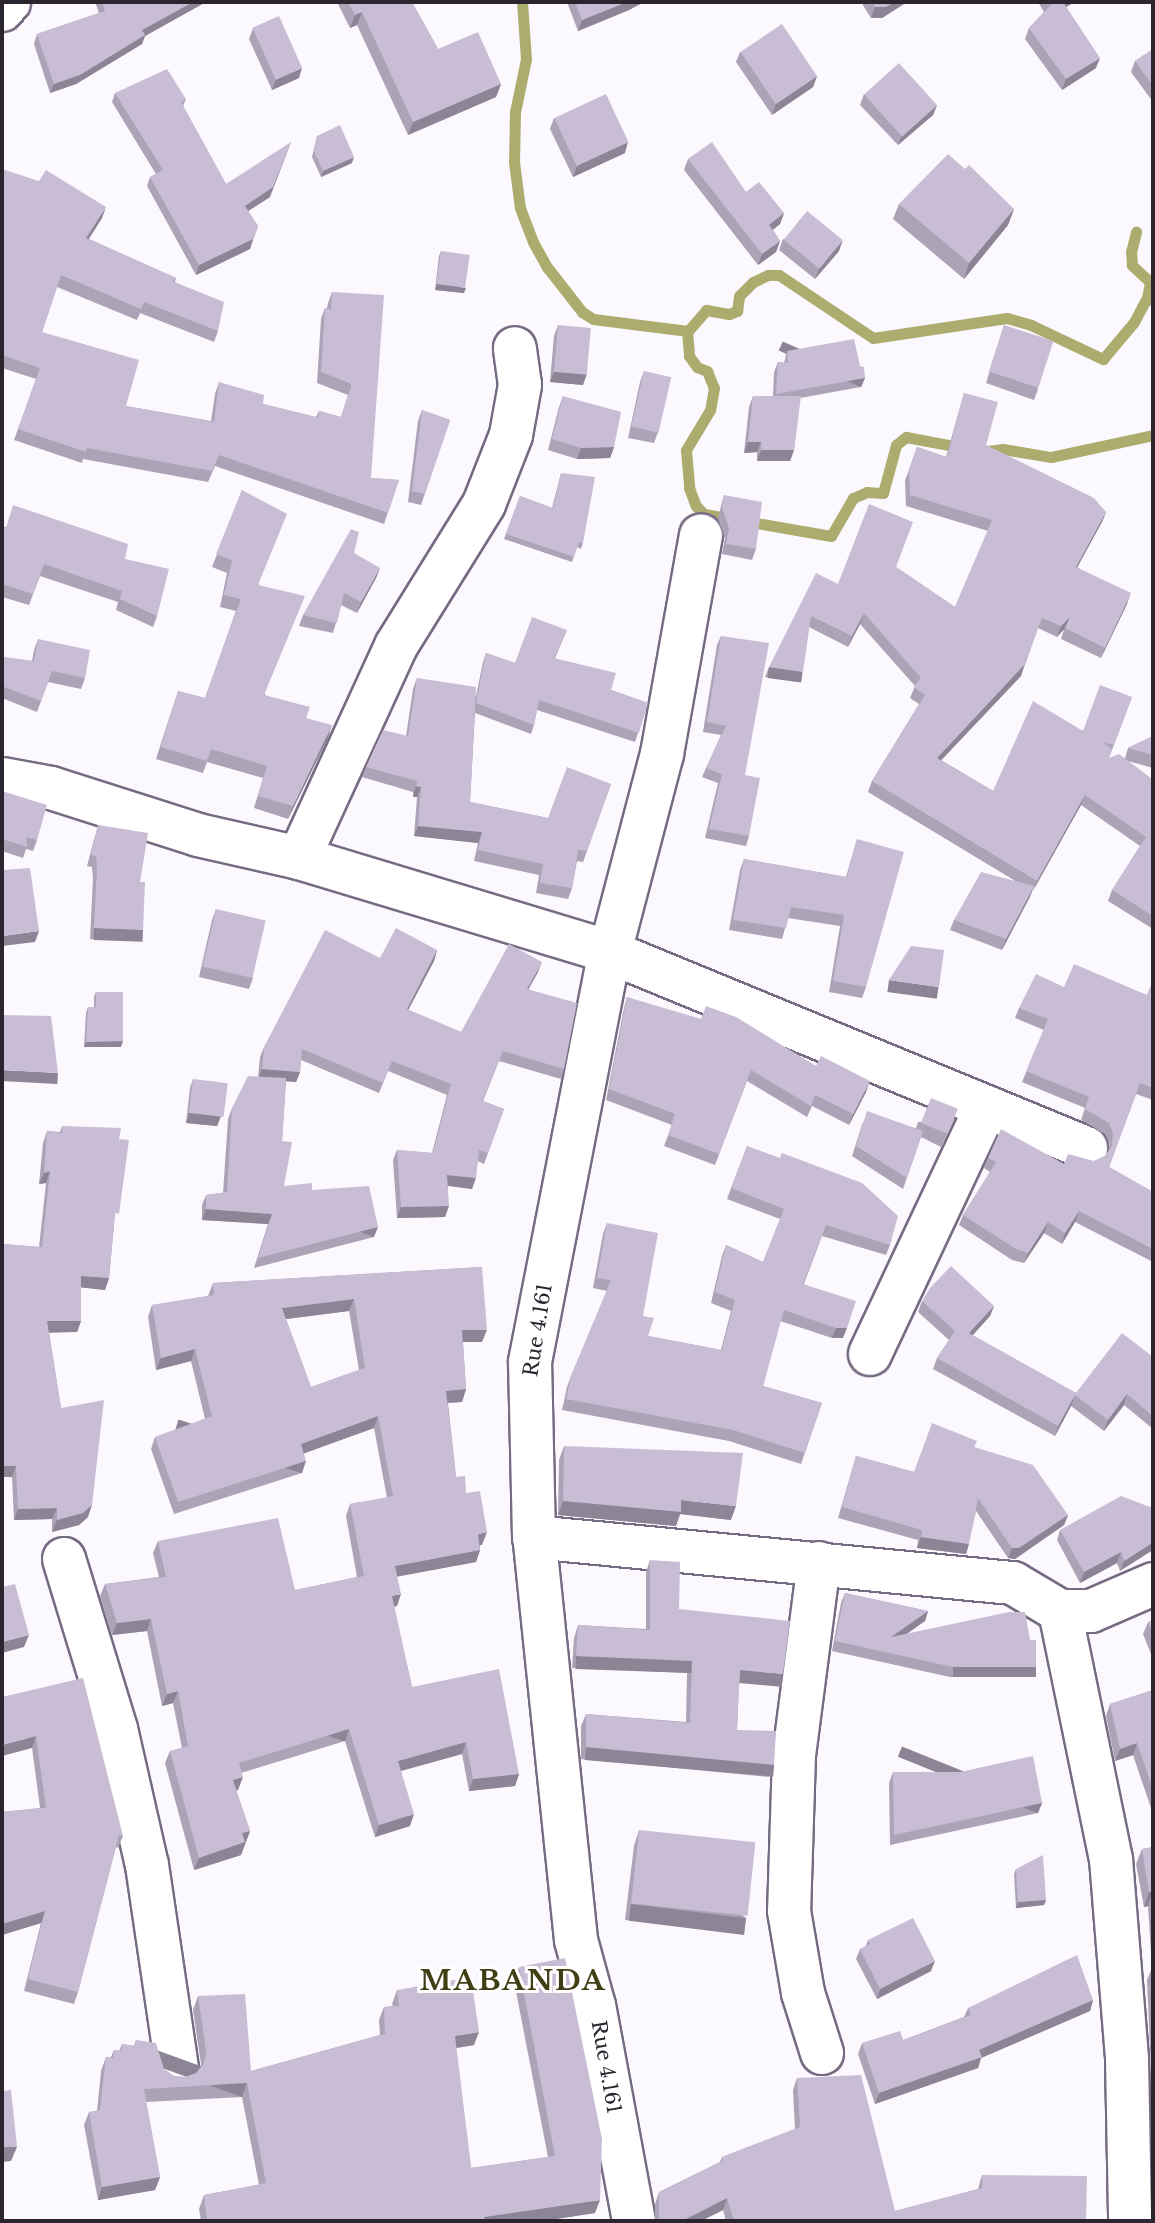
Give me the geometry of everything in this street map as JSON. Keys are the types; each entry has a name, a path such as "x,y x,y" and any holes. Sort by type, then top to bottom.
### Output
{"street":[{"path":"2,10 9,2"},
{"path":"299,858 396,646 484,504 511,435 520,385 515,348"},
{"name":"Rue 4.161","path":"634,2221 594,2006 576,1940 534,1537 530,1362 610,952 662,754 701,535"},
{"path":"2,779 51,788 198,835 299,858 610,952 1086,1148"},
{"path":"870,1354 986,1107"},
{"path":"534,1537 1013,1583 1060,1611 1091,1611 1153,1584"},
{"path":"64,1559 116,1729 147,1865 177,2067"},
{"path":"819,1563 794,1755 789,1911 803,1993 822,2053"},
{"path":"1060,1611 1111,1859 1127,2059 1130,2221"}],"building":[{"path":"102,2 193,2 142,30 145,35 80,75 54,84 37,34 105,11"},
{"path":"348,2 412,2 438,49 478,32 501,84 413,122 362,12 355,15"},
{"path":"575,2 627,2 582,20"},
{"path":"872,2 894,2 886,7 875,7"},
{"path":"1049,2 1063,2 1100,58 1066,79 1029,28 1051,5"},
{"path":"279,16 302,68 276,80 253,28"},
{"path":"782,24 817,76 776,104 741,52"},
{"path":"1153,49 1153,86 1135,61"},
{"path":"899,63 937,105 902,137 864,94"},
{"path":"167,69 186,99 181,102 226,184 291,142 273,187 245,206 258,226 253,239 199,265 150,177 163,170 115,93"},
{"path":"606,94 628,142 577,166 554,118"},
{"path":"340,125 354,157 323,171 314,151 317,136"},
{"path":"712,142 746,192 759,182 784,213 769,225 780,241 762,254 688,159"},
{"path":"948,154 965,169 969,165 1014,209 969,263 899,204"},
{"path":"2,169 39,181 46,170 106,207 86,238 176,278 172,281 224,302 218,331 144,302 141,309 61,275 42,332 139,360 126,406 214,422 219,382 264,395 263,404 318,418 319,411 341,417 352,384 321,372 325,308 331,309 332,292 384,295 371,478 399,480 388,513 219,455 212,471 87,448 86,452 18,429 40,368 2,355"},
{"path":"807,211 843,240 819,269 784,240"},
{"path":"441,251 470,255 465,288 436,284"},
{"path":"558,325 591,328 587,375 554,372"},
{"path":"1004,325 1053,341 1038,388 989,372"},
{"path":"854,339 865,378 776,394 778,362 788,363 787,351"},
{"path":"644,371 671,377 658,433 631,427"},
{"path":"964,393 998,402 986,445 1094,498 1106,512 1076,567 1131,593 1105,648 1065,628 1070,617 1061,626 1042,618 1024,665 937,758 993,791 1033,701 1083,731 1100,685 1132,697 1114,745 1103,742 1112,749 1109,758 1119,754 1153,780 1153,916 1112,890 1146,837 1085,795 1037,881 872,781 925,695 914,687 921,678 864,613 852,636 811,616 803,672 769,667 816,573 838,584 869,504 913,522 896,567 955,607 992,520 910,495 909,471 917,447 947,457"},
{"path":"563,396 621,412 614,447 581,448 552,439"},
{"path":"753,396 801,396 794,450 761,450 761,442 748,442"},
{"path":"422,410 450,420 425,494 412,491"},
{"path":"561,473 595,477 583,543 579,542 574,557 506,534 520,496 553,508"},
{"path":"242,490 287,514 258,585 305,596 264,695 310,707 306,718 332,725 293,806 258,796 267,766 211,749 207,761 161,747 178,691 205,698 241,599 224,595 232,560 216,554"},
{"path":"724,495 762,502 756,549 726,544 729,528 722,508"},
{"path":"13,505 128,544 125,559 169,569 157,616 120,599 122,591 44,564 33,594 2,584 2,526 6,528"},
{"path":"351,529 359,532 354,553 380,568 361,602 344,593 337,623 303,615"},
{"path":"532,617 567,630 554,658 616,673 611,690 648,703 639,733 539,700 534,725 476,703 486,653 515,663"},
{"path":"721,636 769,643 745,775 760,778 749,836 709,829 722,774 706,768 726,726 707,722"},
{"path":"38,639 90,650 85,678 52,671 41,701 2,686 2,657 34,661"},
{"path":"417,678 476,687 470,802 548,818 567,767 611,784 587,851 578,850 572,888 540,883 543,864 478,850 482,832 418,826 421,787 416,786 417,781 366,767 383,730 408,736"},
{"path":"1153,736 1153,755 1128,748"},
{"path":"2,791 47,805 37,840 26,837 27,847 2,839"},
{"path":"98,825 148,833 140,882 145,882 143,930 94,928 97,867 96,856 91,855"},
{"path":"857,839 904,852 866,987 833,981 844,915 791,907 786,928 733,920 744,859 847,877"},
{"path":"30,868 39,931 2,936 2,870"},
{"path":"981,872 1034,886 1006,939 954,920"},
{"path":"216,909 266,920 252,978 203,966"},
{"path":"396,928 437,950 407,1009 461,1032 509,944 542,962 527,989 577,1003 564,1069 503,1051 482,1101 504,1109 488,1153 479,1150 476,1178 447,1175 449,1206 401,1207 397,1150 433,1153 451,1084 392,1061 383,1083 302,1049 300,1072 262,1069 264,1047 325,930 380,958"},
{"path":"911,946 944,950 939,987 889,980"},
{"path":"1074,964 1147,995 1153,981 1153,1088 1140,1083 1109,1167 1153,1192 1153,1249 1079,1211 1065,1233 1048,1222 1028,1253 1016,1249 963,1215 996,1162 988,1158 1001,1129 1064,1164 1068,1154 1094,1161 1105,1156 1112,1146 1113,1133 1109,1123 1085,1109 1089,1097 1026,1071 1048,1019 1019,1008 1036,974 1064,987"},
{"path":"96,992 123,992 123,1041 86,1042 88,1007 96,1007"},
{"path":"627,997 701,1019 706,1006 736,1017 816,1066 821,1056 870,1081 853,1114 815,1095 811,1106 751,1070 719,1154 668,1135 675,1114 609,1089"},
{"path":"2,1015 51,1016 58,1073 2,1070"},
{"path":"248,1076 286,1078 282,1141 292,1142 284,1186 312,1183 312,1190 369,1186 378,1227 258,1258 272,1214 206,1209 206,1195 227,1192 232,1108"},
{"path":"193,1079 228,1083 224,1117 189,1113"},
{"path":"931,1098 958,1109 948,1134 921,1123"},
{"path":"867,1111 923,1131 907,1178 856,1146"},
{"path":"62,1126 121,1128 119,1139 129,1140 119,1214 115,1213 109,1278 81,1276 81,1321 47,1321 61,1408 104,1400 92,1505 83,1513 57,1520 57,1508 18,1509 16,1466 2,1466 2,1244 42,1247 50,1171 44,1173 47,1131 62,1133"},
{"path":"747,1146 780,1158 782,1153 862,1183 898,1216 890,1245 826,1225 803,1284 856,1301 847,1328 836,1328 784,1310 763,1386 822,1403 805,1453 733,1430 566,1399 571,1376 611,1280 597,1278 607,1223 658,1233 643,1316 654,1318 648,1336 722,1350 735,1300 715,1292 726,1245 763,1262 784,1209 731,1188"},
{"path":"951,1266 994,1306 969,1333 1076,1393 1122,1333 1153,1357 1153,1416 1127,1394 1108,1420 1075,1395 1058,1426 937,1358 955,1331 922,1301"},
{"path":"482,1267 487,1330 462,1330 466,1389 446,1391 456,1477 465,1476 466,1493 480,1491 487,1532 478,1534 480,1550 395,1566 401,1594 392,1596 412,1687 499,1669 519,1774 473,1779 466,1742 398,1761 414,1814 379,1825 349,1729 239,1763 243,1777 233,1780 250,1831 242,1833 245,1842 199,1858 170,1751 188,1746 178,1691 167,1694 151,1619 117,1623 105,1584 166,1577 158,1541 278,1518 295,1590 364,1576 350,1504 393,1496 378,1416 301,1444 306,1461 178,1502 155,1437 212,1416 195,1349 161,1358 152,1305 214,1295 213,1283","holes":["354,1299 365,1368 311,1387 282,1308"]},
{"path":"932,1423 977,1441 974,1447 1033,1465 1068,1515 1019,1548 1012,1548 978,1498 969,1544 921,1537 922,1530 842,1507 856,1456 914,1472"},
{"path":"564,1446 743,1453 736,1506 681,1500 681,1512 563,1501"},
{"path":"1121,1496 1150,1507 1153,1501 1153,1542 1124,1561 1121,1552 1084,1572 1060,1530"},
{"path":"650,1560 680,1562 679,1609 790,1621 783,1674 740,1670 737,1730 776,1731 774,1765 586,1747 586,1714 690,1723 692,1661 576,1656 578,1625 650,1630"},
{"path":"15,1584 29,1635 2,1642 2,1587"},
{"path":"845,1593 928,1611 891,1637 1009,1612 1025,1612 1030,1640 1036,1640 1036,1667 953,1667 835,1641"},
{"path":"83,1678 123,1836 119,1835 78,1992 28,1979 45,1911 2,1924 2,1812 46,1808 36,1736 2,1745 2,1697"},
{"path":"1153,1690 1153,1789 1137,1743 1120,1749 1110,1704"},
{"path":"1033,1756 1042,1803 894,1835 893,1772 960,1772"},
{"path":"639,1830 755,1842 748,1916 631,1904"},
{"path":"1153,1847 1153,1891 1149,1892 1142,1849"},
{"path":"1043,1855 1046,1900 1018,1902 1016,1869"},
{"path":"913,1918 935,1961 880,1989 860,1949 870,1944 868,1940"},
{"path":"1077,1955 1093,2000 979,2050 982,2057 879,2093 862,2043 900,2031 903,2040 971,2015 968,2008"},
{"path":"565,1958 602,2139 600,2200 484,2217 485,2221 207,2221 204,2195 266,2183 247,2083 144,2089 160,2177 102,2187 89,2112 100,2110 106,2057 113,2058 114,2050 121,2051 122,2044 135,2046 136,2040 156,2043 164,2069 174,2076 185,2077 196,2073 204,2063 206,2051 198,1996 245,1994 251,2071 385,2034 384,2007 399,2006 397,1990 471,1977 479,2032 455,2036 471,2168 555,2156 519,1967"},
{"path":"861,2075 895,2211 982,2188 982,2175 1087,2176 1086,2221 734,2221 727,2198 682,2221 659,2221 659,2192 723,2161 722,2157 800,2127 797,2078"},
{"path":"11,2090 17,2147 2,2147 2,2091"}],"waterway":[{"path":"522,2 526,59 515,112 514,162 520,208 547,267 582,312 593,319 688,331 706,310 729,314 737,311 739,296 753,282 768,275 779,275 873,338 1007,318 1031,325 1103,359 1134,322 1147,298 1150,282 1132,265 1131,252 1136,232"},
{"path":"687,331 689,356 697,367 707,371 714,388 710,410 686,450 689,488 696,506 704,514 831,536 853,498 867,492 883,493 896,445 906,437 964,448"},
{"path":"981,452 1003,449 1051,457 1153,435"}],"district":[{"name":"MABANDA","path":"513,1981"}]}
